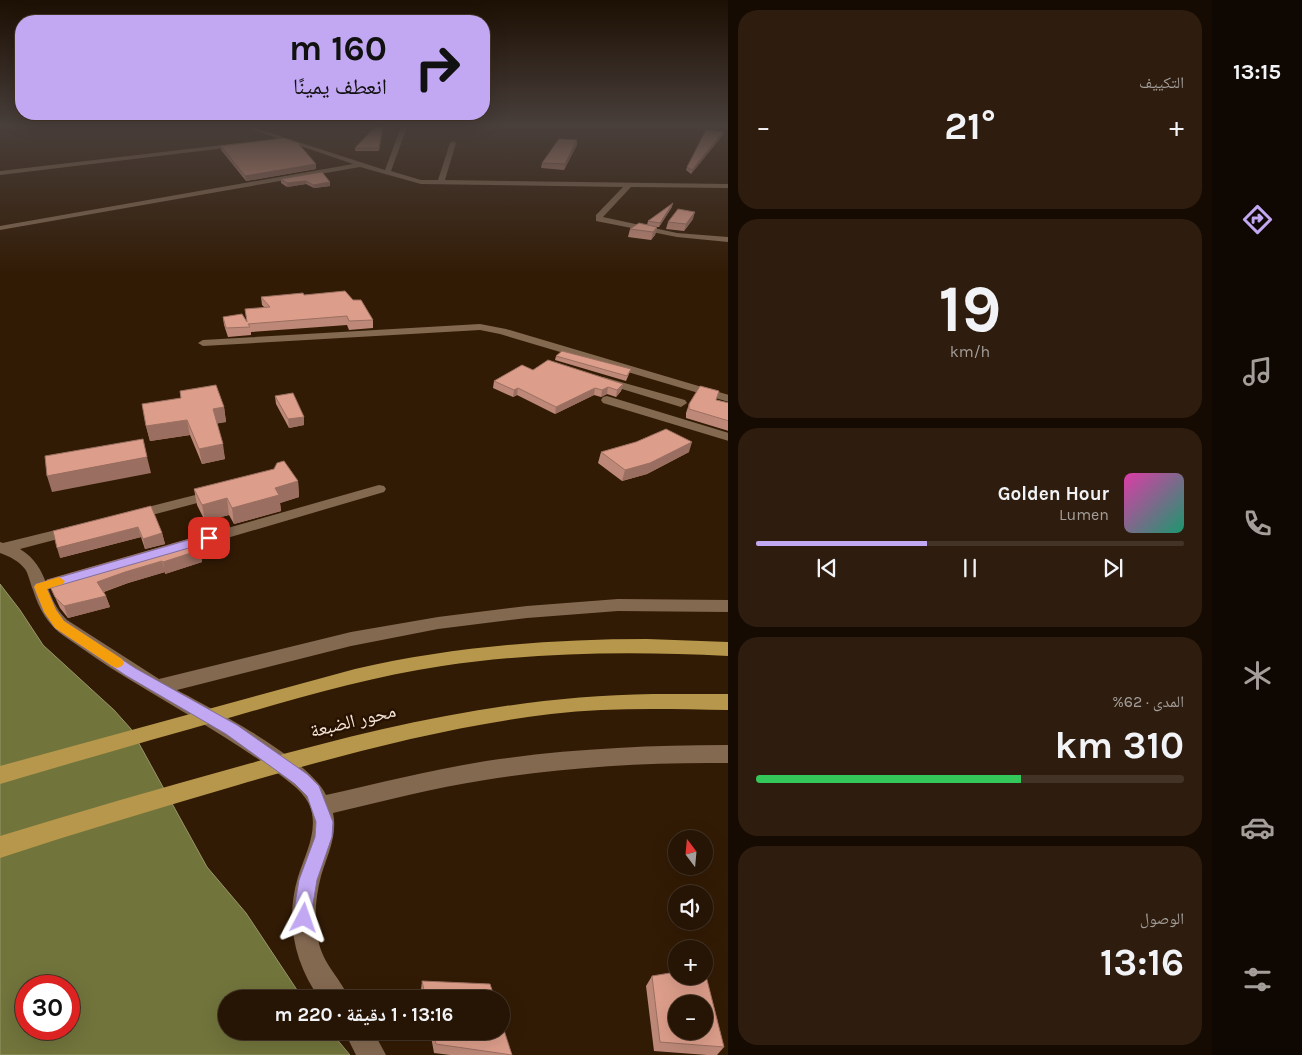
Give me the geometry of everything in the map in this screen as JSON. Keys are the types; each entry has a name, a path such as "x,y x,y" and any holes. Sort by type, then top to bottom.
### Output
{"highway":[{"path":"0,775 334,680 403,666 505,652 554,649 658,646 728,649"},
{"name":"محور الضبعة","path":"0,847 65,826 328,750 431,725 539,708 612,703 728,702"}],"street":[{"path":"0,228 297,176"},
{"path":"397,176 415,182 441,183 728,186"},
{"path":"441,183 443,176"},
{"path":"628,186 599,219 677,235 728,240"},
{"path":"202,344 480,327 502,331 728,399"},
{"path":"590,376 681,403"},
{"path":"670,419 690,387"},
{"path":"607,400 728,437"},
{"path":"118,519 232,490"},
{"path":"162,552 379,490"},
{"path":"2,548 89,526"},
{"path":"2,548 16,552 27,559 45,585 50,612 60,624 130,671 231,730 301,779 314,792 324,822 324,837 308,880 304,904 304,933 313,964 330,990"},
{"path":"158,687 351,639 438,623 526,612 618,606 728,606"},
{"path":"320,806 406,786 508,767 608,757 728,754"},
{"path":"363,1040 372,1055"}],"shaded area":[{"path":"0,584 43,645 114,710 131,729 207,867 246,913 297,990 218,990 218,1040 338,1040 350,1055 0,1055"}],"building":[{"path":"297,176 325,176 330,182 313,185 306,181 287,183 281,179"},
{"path":"673,203 660,223 648,221"},
{"path":"678,209 695,212 686,224 668,222"},
{"path":"639,223 657,227 653,232 630,229"},
{"path":"345,291 353,300 361,300 373,320 349,321 347,316 248,324 250,327 226,328 223,317 242,314 247,322 245,309 270,307 261,297"},
{"path":"562,351 631,369 627,376 556,356"},
{"path":"548,360 623,384 617,390 608,387 602,390 595,388 556,407 518,388 514,390 494,381 522,365 533,370"},
{"path":"216,385 224,407 213,409 223,444 199,449 187,420 146,426 142,404 181,398 180,391"},
{"path":"700,386 719,391 716,400 728,403 728,421 689,409 689,404"},
{"path":"293,393 304,417 288,419 275,396"},
{"path":"666,429 692,442 650,463 625,470 601,452 636,442"},
{"path":"143,439 147,457 47,476 45,456"},
{"path":"284,461 298,481 275,488 279,495 232,508 227,498 202,505 194,489 274,469 277,463"},
{"path":"151,506 162,533 143,539 138,527 57,548 53,531"},
{"path":"193,538 200,550 97,582 106,596 64,606 55,597 47,580"},
{"path":"668,973 668,985 708,985 711,995 668,995 668,1040 713,1040 713,1004 724,1047 660,1042 652,976"},
{"path":"422,981 490,984 492,990 424,990"},
{"path":"435,1040 507,1040 512,1055 436,1044"}],"slow traffic":[{"path":"59,581 40,587 50,612 60,624 117,663"}],"route":[{"path":"209,538 40,587 42,596 50,612 60,624 130,671 231,730 301,779 314,792 324,822 324,837 308,880 304,918"}]}
